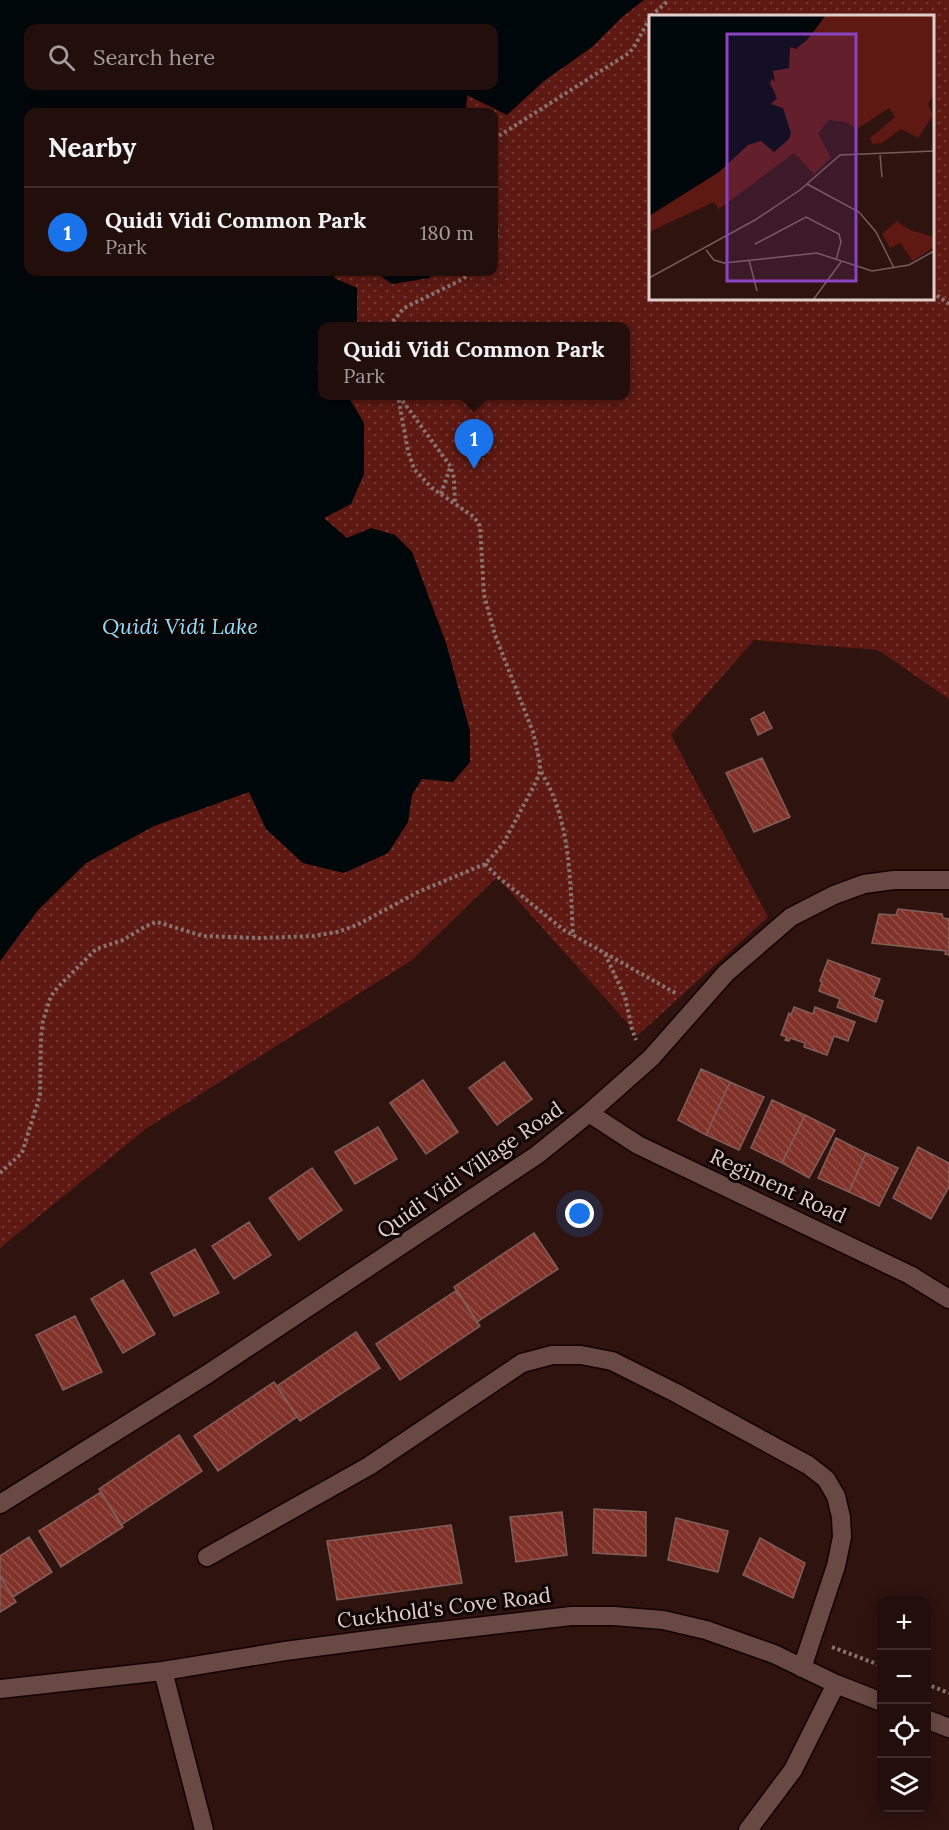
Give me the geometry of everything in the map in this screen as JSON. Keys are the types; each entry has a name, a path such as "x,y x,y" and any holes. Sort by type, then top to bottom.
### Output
{"street":[{"name":"Quidi Vidi Village Road","path":"0,1504 206,1375 537,1155 651,1058 726,973 791,917 813,905 864,884 894,880 949,880"},
{"name":"Regiment Road","path":"589,1113 638,1145 901,1270 949,1299"},
{"path":"207,1557 369,1466 522,1363 552,1355 581,1355 612,1361 676,1393 807,1465 826,1479 836,1497 841,1517 842,1537 836,1566 801,1668"},
{"name":"Cuckhold's Cove Road","path":"0,1689 163,1671 297,1649 571,1616 614,1616 674,1622 741,1641 877,1700"},
{"path":"163,1671 204,1830"},
{"path":"748,1830 793,1770 836,1684"},
{"path":"931,1721 949,1728"}],"path":[{"path":"653,15 669,0"},
{"path":"498,136 629,52 649,21"},
{"path":"393,322 404,308 467,276"},
{"path":"934,293 949,304"},
{"path":"0,1173 22,1153 40,1095 41,1037 43,1021 51,996 96,949 123,940 146,926 158,922 203,936 226,938 287,938 337,932 357,925 418,892 485,864 503,844 540,771 533,732 488,612 484,595 480,526 474,518 441,494 414,469 408,451 399,400"},
{"path":"401,400 451,467 454,478 455,504"},
{"path":"441,494 451,467"},
{"path":"540,771 554,799 563,832 570,873 573,936"},
{"path":"485,864 498,877 573,936 674,991 694,1009"},
{"path":"605,953 625,997 632,1029 640,1048 651,1058"},
{"path":"831,1647 877,1664"},
{"path":"931,1686 949,1693"}],"shaded area":[{"path":"0,0 949,0 949,699 878,650 754,640 671,735 768,917 638,1035 497,877 412,960 147,1128 0,1248"}],"water":[{"name":"Quidi Vidi Lake","path":"0,0 644,0 622,17 592,47 544,81 507,115 498,110 498,108 493,108 467,95 466,108 24,108 24,276 335,276 334,278 357,288 357,322 318,322 318,400 350,400 364,423 364,474 351,504 324,518 347,538 371,528 395,535 412,552 446,643 470,731 470,762 453,782 422,779 412,795 408,822 388,853 344,873 303,863 266,829 249,792 154,826 86,863 38,910 0,961"},
{"path":"381,276 432,276 429,278 392,284"}],"building":[{"path":"764,712 772,728 758,735 751,719"},
{"path":"762,758 790,817 754,832 726,773"},
{"path":"898,909 942,914 943,918 949,919 949,955 945,954 946,951 872,943 879,914 896,915"},
{"path":"828,960 880,979 873,997 883,1001 876,1022 837,1007 840,999 819,991 822,982 820,981"},
{"path":"794,1007 813,1014 815,1007 855,1022 848,1041 834,1036 827,1055 804,1047 805,1043 790,1038 789,1041 785,1040 787,1037 781,1035 789,1013 791,1015"},
{"path":"504,1062 532,1099 497,1125 469,1088"},
{"path":"701,1069 730,1082 706,1135 678,1120"},
{"path":"423,1080 458,1132 426,1154 390,1103"},
{"path":"730,1082 764,1097 739,1150 706,1135"},
{"path":"772,1100 805,1115 782,1163 751,1148"},
{"path":"805,1115 835,1130 809,1178 782,1163"},
{"path":"378,1127 397,1159 355,1184 335,1152"},
{"path":"836,1138 866,1153 849,1192 818,1178"},
{"path":"918,1147 949,1163 949,1187 931,1219 893,1198"},
{"path":"866,1153 898,1168 879,1206 849,1192"},
{"path":"312,1168 342,1210 299,1240 269,1198"},
{"path":"249,1222 271,1255 234,1279 212,1246"},
{"path":"534,1233 558,1269 477,1322 454,1287"},
{"path":"195,1249 219,1293 174,1316 151,1273"},
{"path":"123,1280 155,1334 123,1353 91,1299"},
{"path":"457,1290 480,1326 400,1380 376,1344"},
{"path":"75,1316 102,1372 63,1390 36,1335"},
{"path":"356,1332 380,1368 300,1421 277,1386"},
{"path":"274,1382 297,1417 218,1471 194,1436"},
{"path":"179,1435 202,1471 121,1525 99,1489"},
{"path":"101,1492 123,1527 61,1567 39,1531"},
{"path":"594,1509 646,1512 646,1556 593,1553"},
{"path":"562,1512 567,1555 516,1562 510,1517"},
{"path":"676,1518 728,1531 718,1572 668,1560"},
{"path":"451,1525 462,1583 337,1600 327,1541"},
{"path":"29,1537 52,1572 13,1597 0,1576 0,1556"},
{"path":"760,1538 805,1563 793,1598 743,1575"},
{"path":"0,1576 16,1602 0,1612"}],"place":[{"name":"Quidi Vidi Common Park","path":"474,469"}]}
